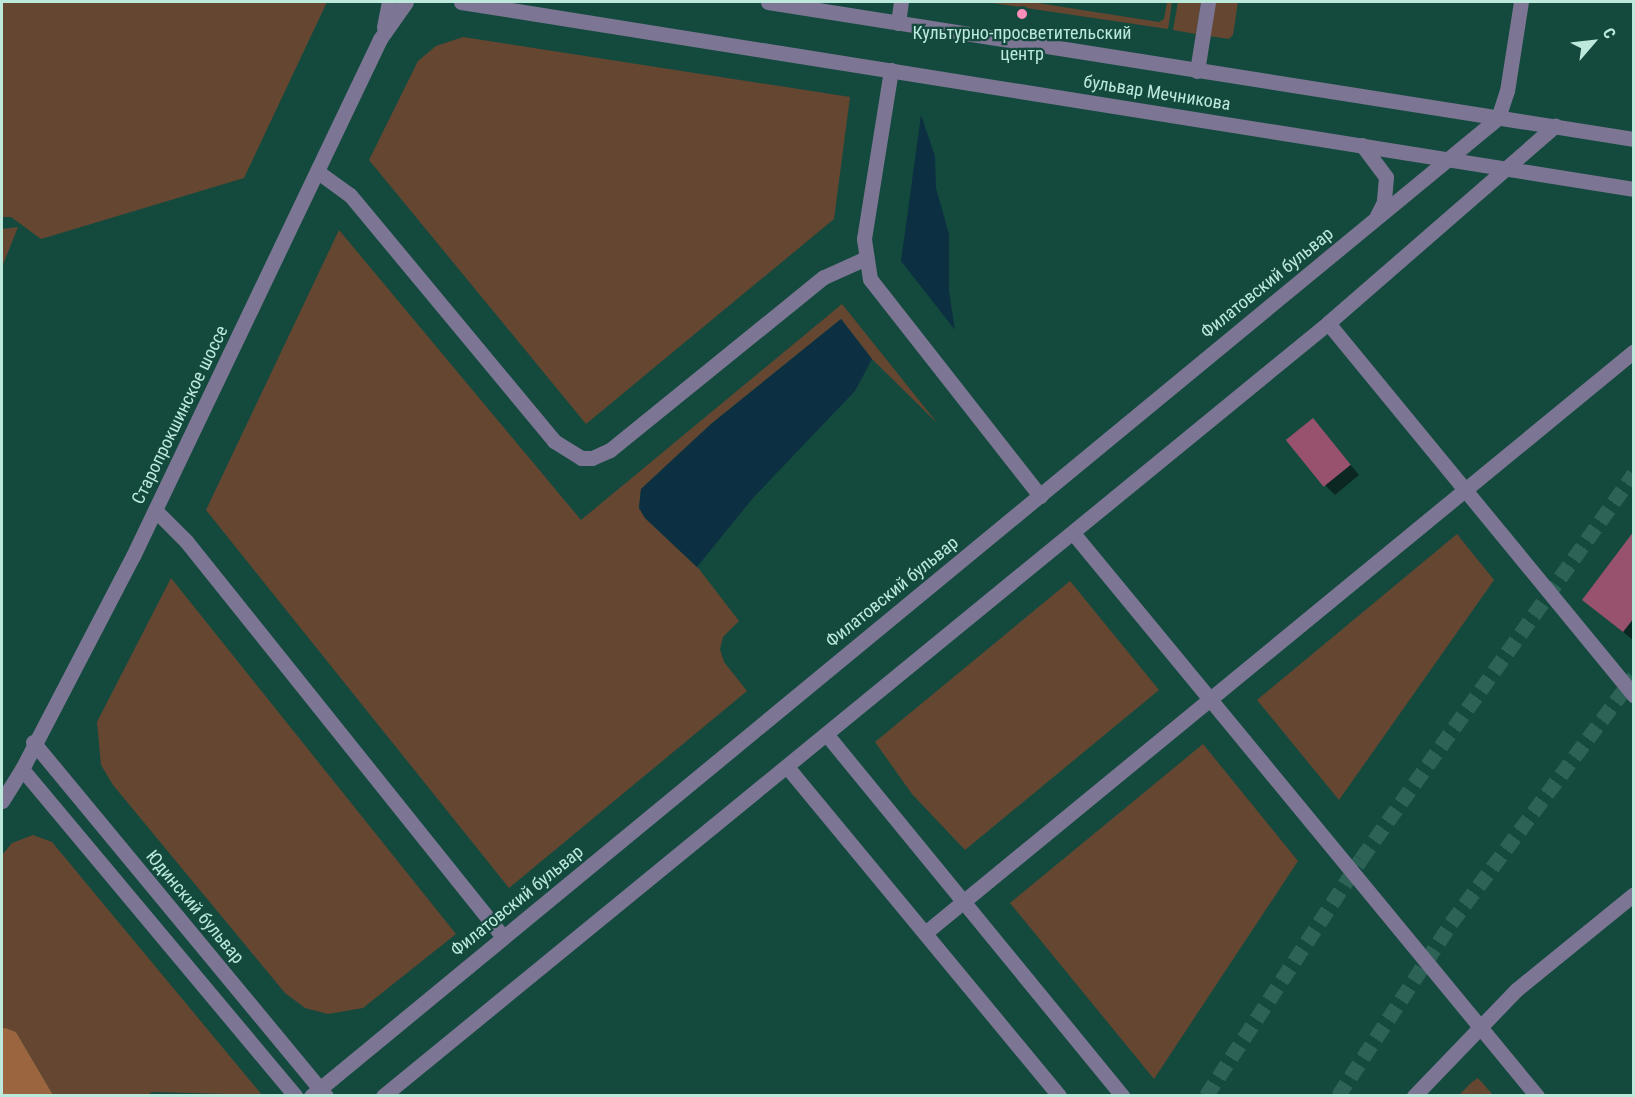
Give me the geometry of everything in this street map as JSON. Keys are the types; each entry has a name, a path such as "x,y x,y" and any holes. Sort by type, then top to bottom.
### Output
{"street":[{"name":"Старопрокшинское шоссе","path":"380,39 389,2"},
{"name":"Старопрокшинское шоссе","path":"2,801 22,769 33,742 155,510 380,39 406,2"},
{"name":"бульвар Мечникова","path":"461,2 1362,145 1503,170 1634,189"},
{"name":"бульвар Мечникова","path":"768,2 1634,139"},
{"path":"898,22 901,2"},
{"path":"1197,71 1208,2"},
{"path":"1498,118 1507,91 1521,2"},
{"path":"891,70 864,259 874,286 1040,496"},
{"name":"Филатовский бульвар","path":"319,1093 503,937 1498,118"},
{"path":"383,1095 788,768 1328,323 1555,126"},
{"path":"1362,145 1375,158 1386,177 1384,202 1377,218"},
{"path":"318,172 350,195 555,441 581,458 592,458 610,450 824,277 864,259"},
{"path":"1328,323 1634,695"},
{"path":"925,933 1634,351"},
{"path":"155,510 186,541 503,937"},
{"path":"1073,533 1537,1095"},
{"path":"827,735 1123,1095"},
{"name":"Юдинский бульвар","path":"33,742 319,1093"},
{"path":"788,768 1059,1095"},
{"path":"22,769 295,1095"},
{"path":"1414,1095 1479,1026 1634,894"}],"shaded area":[{"path":"2,2 327,2 244,178 41,239 11,217 2,217"},
{"path":"985,2 1031,2 1159,22 1164,19 1167,2 1172,2 1168,29"},
{"path":"1178,2 1201,2 1196,34 1173,30"},
{"path":"1215,2 1238,2 1233,35 1229,39 1210,36"},
{"path":"463,37 850,97 834,219 586,424 369,160 418,61 436,46"},
{"path":"18,227 2,267 2,229"},
{"path":"339,230 581,520 842,304 938,424 872,359 841,319 711,424 641,489 639,508 645,518 699,569 739,621 723,637 720,649 724,662 747,691 509,888 206,510"},
{"path":"1457,534 1494,580 1339,800 1257,700"},
{"path":"171,578 456,934 363,1008 328,1014 305,1008 285,993 113,785 101,765 97,722"},
{"path":"1070,581 1159,690 965,850 912,794 875,742"},
{"path":"1203,744 1298,861 1154,1079 1010,903"},
{"path":"33,835 52,842 262,1095 152,1092 146,1096 53,1095 16,1032 2,1029 2,855 12,843"},
{"path":"2,1029 16,1032 53,1095 2,1095"},
{"path":"1478,1078 1493,1095 1459,1095 1472,1082"}],"water":[{"path":"921,115 935,156 936,188 949,234 949,291 955,330 901,261"},
{"path":"841,319 872,359 855,391 753,498 697,567 645,518 639,508 641,489 711,424"}],"building":[{"path":"1313,418 1351,465 1324,487 1286,440"},
{"path":"1634,531 1634,618 1623,632 1582,600"}],"tunnel":[{"path":"1206,1096 1361,859 1634,474"},
{"path":"1338,1096 1451,923 1634,677"}],"place":[{"name":"Культурно-просветительский центр","path":"1022,14"}]}
